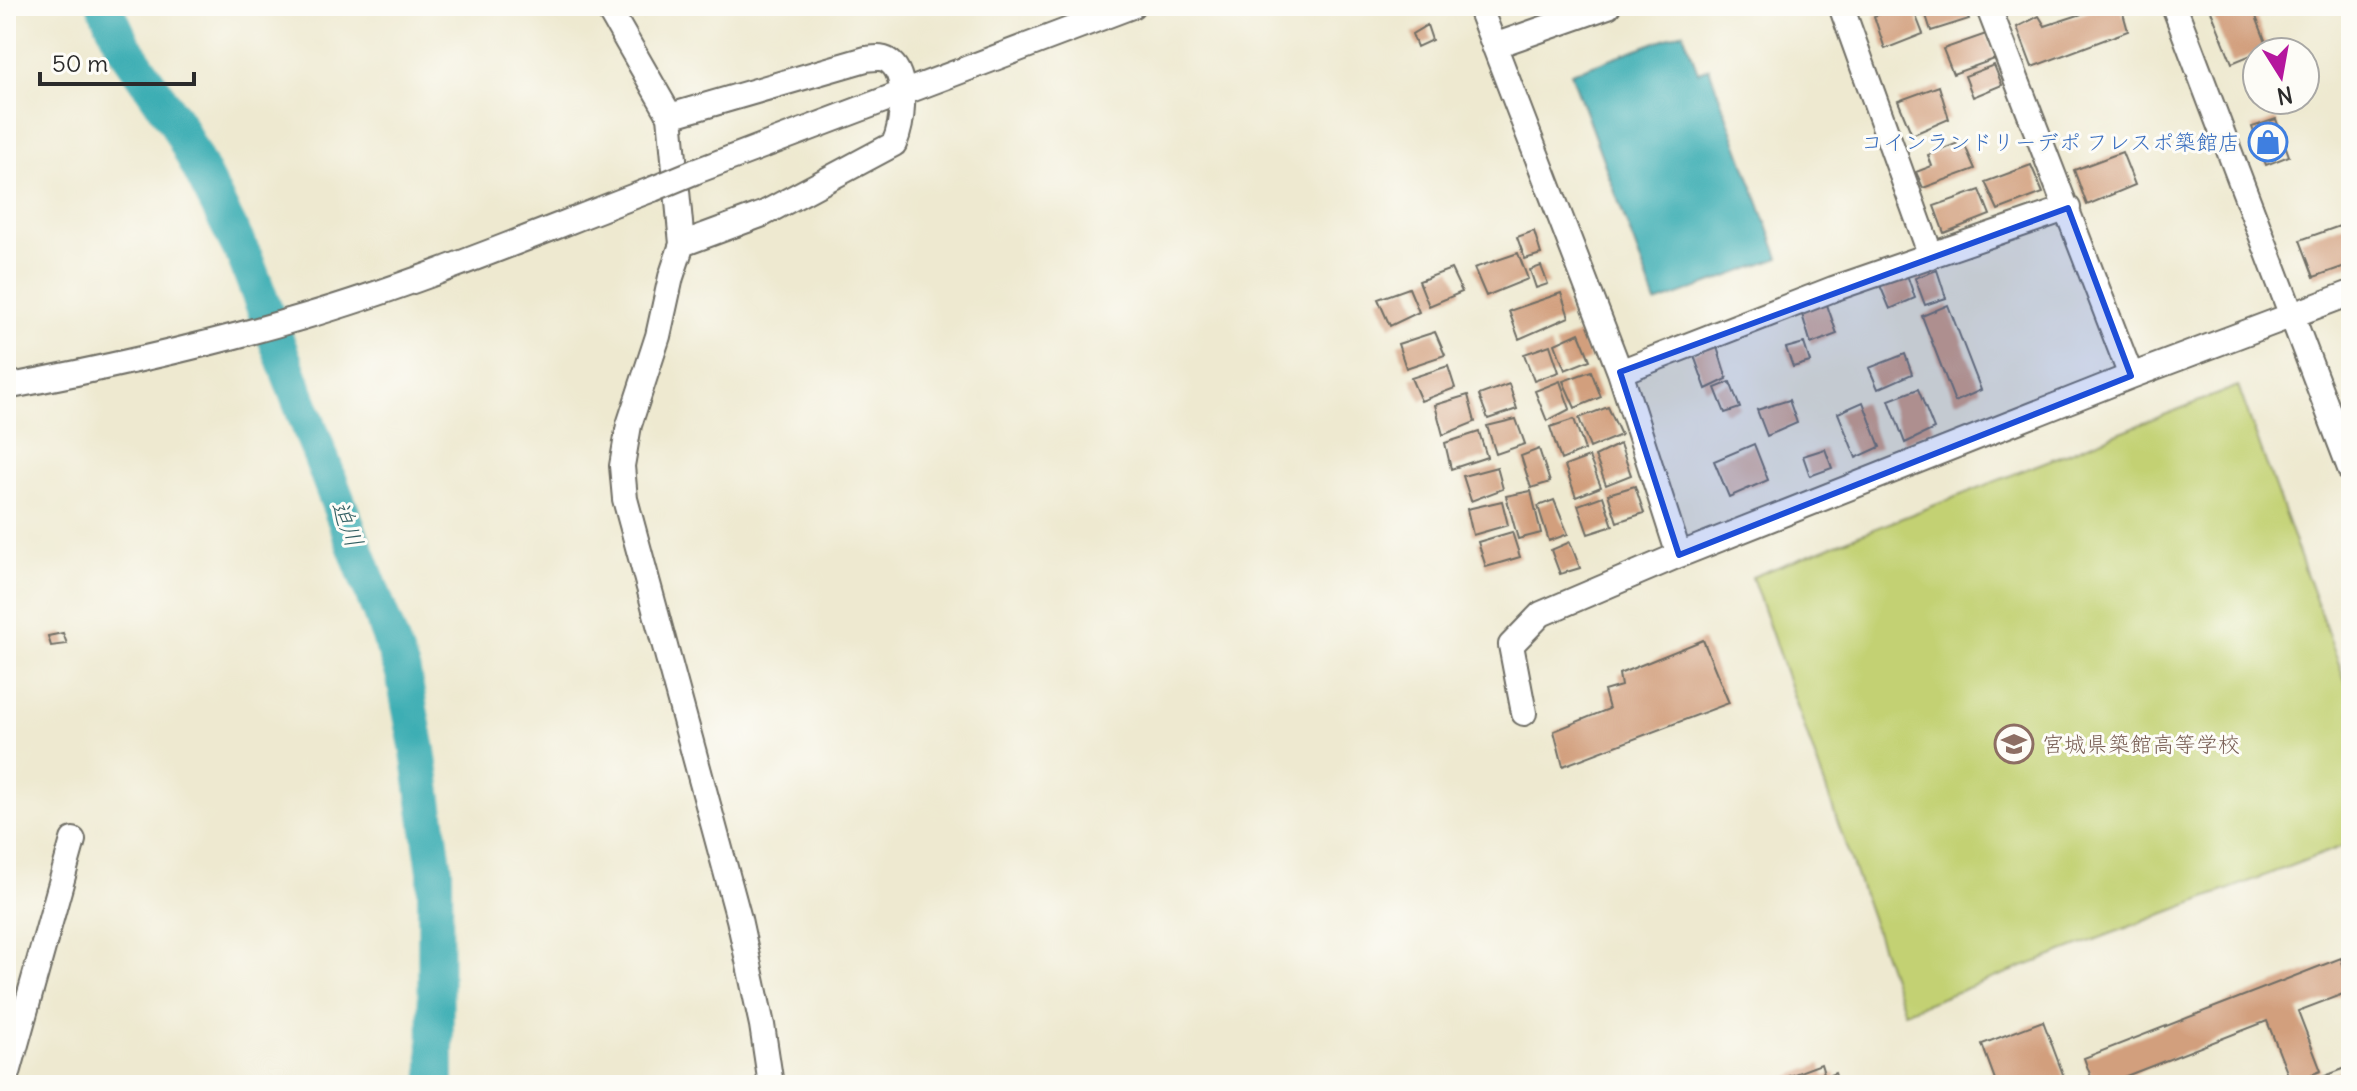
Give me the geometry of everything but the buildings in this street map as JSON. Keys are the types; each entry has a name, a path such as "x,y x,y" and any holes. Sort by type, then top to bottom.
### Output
{"street":[{"path":"607,6 670,116 682,244 658,336 629,425 622,466 625,499 739,919 762,1025 771,1085"},
{"path":"6,387 147,358 304,317 419,278 1132,6"},
{"path":"1479,6 1620,372 1679,555"},
{"path":"1494,46 1608,6"},
{"path":"1841,6 1931,256"},
{"path":"1988,6 2131,376"},
{"path":"2174,6 2351,471"},
{"path":"670,116 866,59 889,60 896,69 902,94 901,121 894,144 763,214 682,244"},
{"path":"1620,372 1833,289 2068,208"},
{"path":"1524,713 1511,645 1541,614 1679,555 2131,376 2351,293"},
{"path":"6,1080 73,840"}],"highlighted area":[{"path":"2068,208 2131,376 1679,555 1620,372"}],"green space":[{"path":"2238,386 2351,697 2351,843 1904,1012 1752,577"}],"water":[{"path":"1683,32 1698,72 1709,68 1779,258 1656,303 1571,73"}],"waterway":[{"name":"迫川","path":"105,6 123,45 177,124 245,258 403,673 435,871 436,1085"}],"place":[{"name":"コインランドリーデポ フレスポ築館店","path":"2268,142"},
{"name":"宮城県築館高等学校","path":"2014,744"}]}
